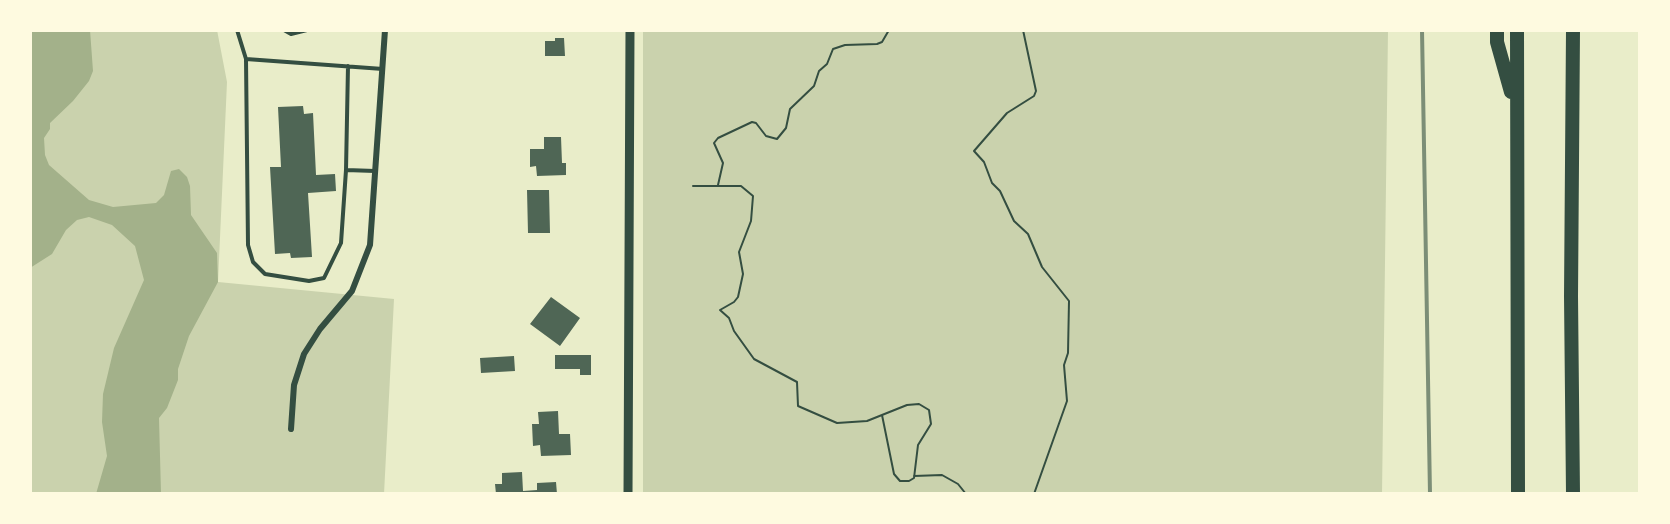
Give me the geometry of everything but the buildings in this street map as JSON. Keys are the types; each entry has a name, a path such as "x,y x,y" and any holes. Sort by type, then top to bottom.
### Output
{"highway":[{"path":"1497,30 1497,42 1515,106"},
{"path":"1517,30 1515,106 1518,494"},
{"path":"1573,494 1571,318 1574,31"}],"street":[{"path":"291,429 294,385 304,354 320,329 352,291 365,264 373,225 385,30"},
{"path":"628,494 630,30"}],"lane":[{"path":"237,30 246,59 248,245 253,262 265,274 309,281 324,278 340,243 346,170 348,66"},
{"path":"285,30 291,34 307,30"},
{"path":"246,59 383,69"},
{"path":"346,170 376,171"}],"path":[{"path":"718,185 723,163 714,143 718,138 752,122 756,123 766,136 777,139 786,128 790,109 814,86 819,71 827,64 833,49 845,45 882,42 889,30"},
{"path":"1023,30 1036,91 1034,96 1006,113 975,151 984,162 992,183 1000,191 1014,221 1028,234 1042,267 1069,301 1068,353 1064,365 1067,401 1034,494"},
{"path":"693,186 741,186 753,196 751,221 740,252 743,274 738,297 734,303 720,310 729,318 734,331 754,359 795,380 799,386 797,403 799,408 837,423 867,421 900,407 922,405 931,413 931,424 918,445 915,476"},
{"path":"882,415 894,474 900,481 905,482 915,476 942,475 958,484 966,494"}],"shaded area":[{"path":"30,30 217,30 227,82 218,282 394,299 384,494 30,494"},
{"path":"30,30 90,30 93,71 89,81 73,101 50,123 50,129 44,138 45,155 49,165 89,200 113,207 156,203 164,195 171,171 179,169 187,177 190,186 191,215 217,253 218,282 189,336 178,369 178,380 167,408 159,418 161,494 96,494 107,456 102,422 103,394 114,348 144,280 135,246 112,225 89,217 77,220 66,230 52,254 30,268"},
{"path":"643,30 1388,30 1382,494 643,494"}],"railway":[{"path":"1422,30 1430,494"}]}
